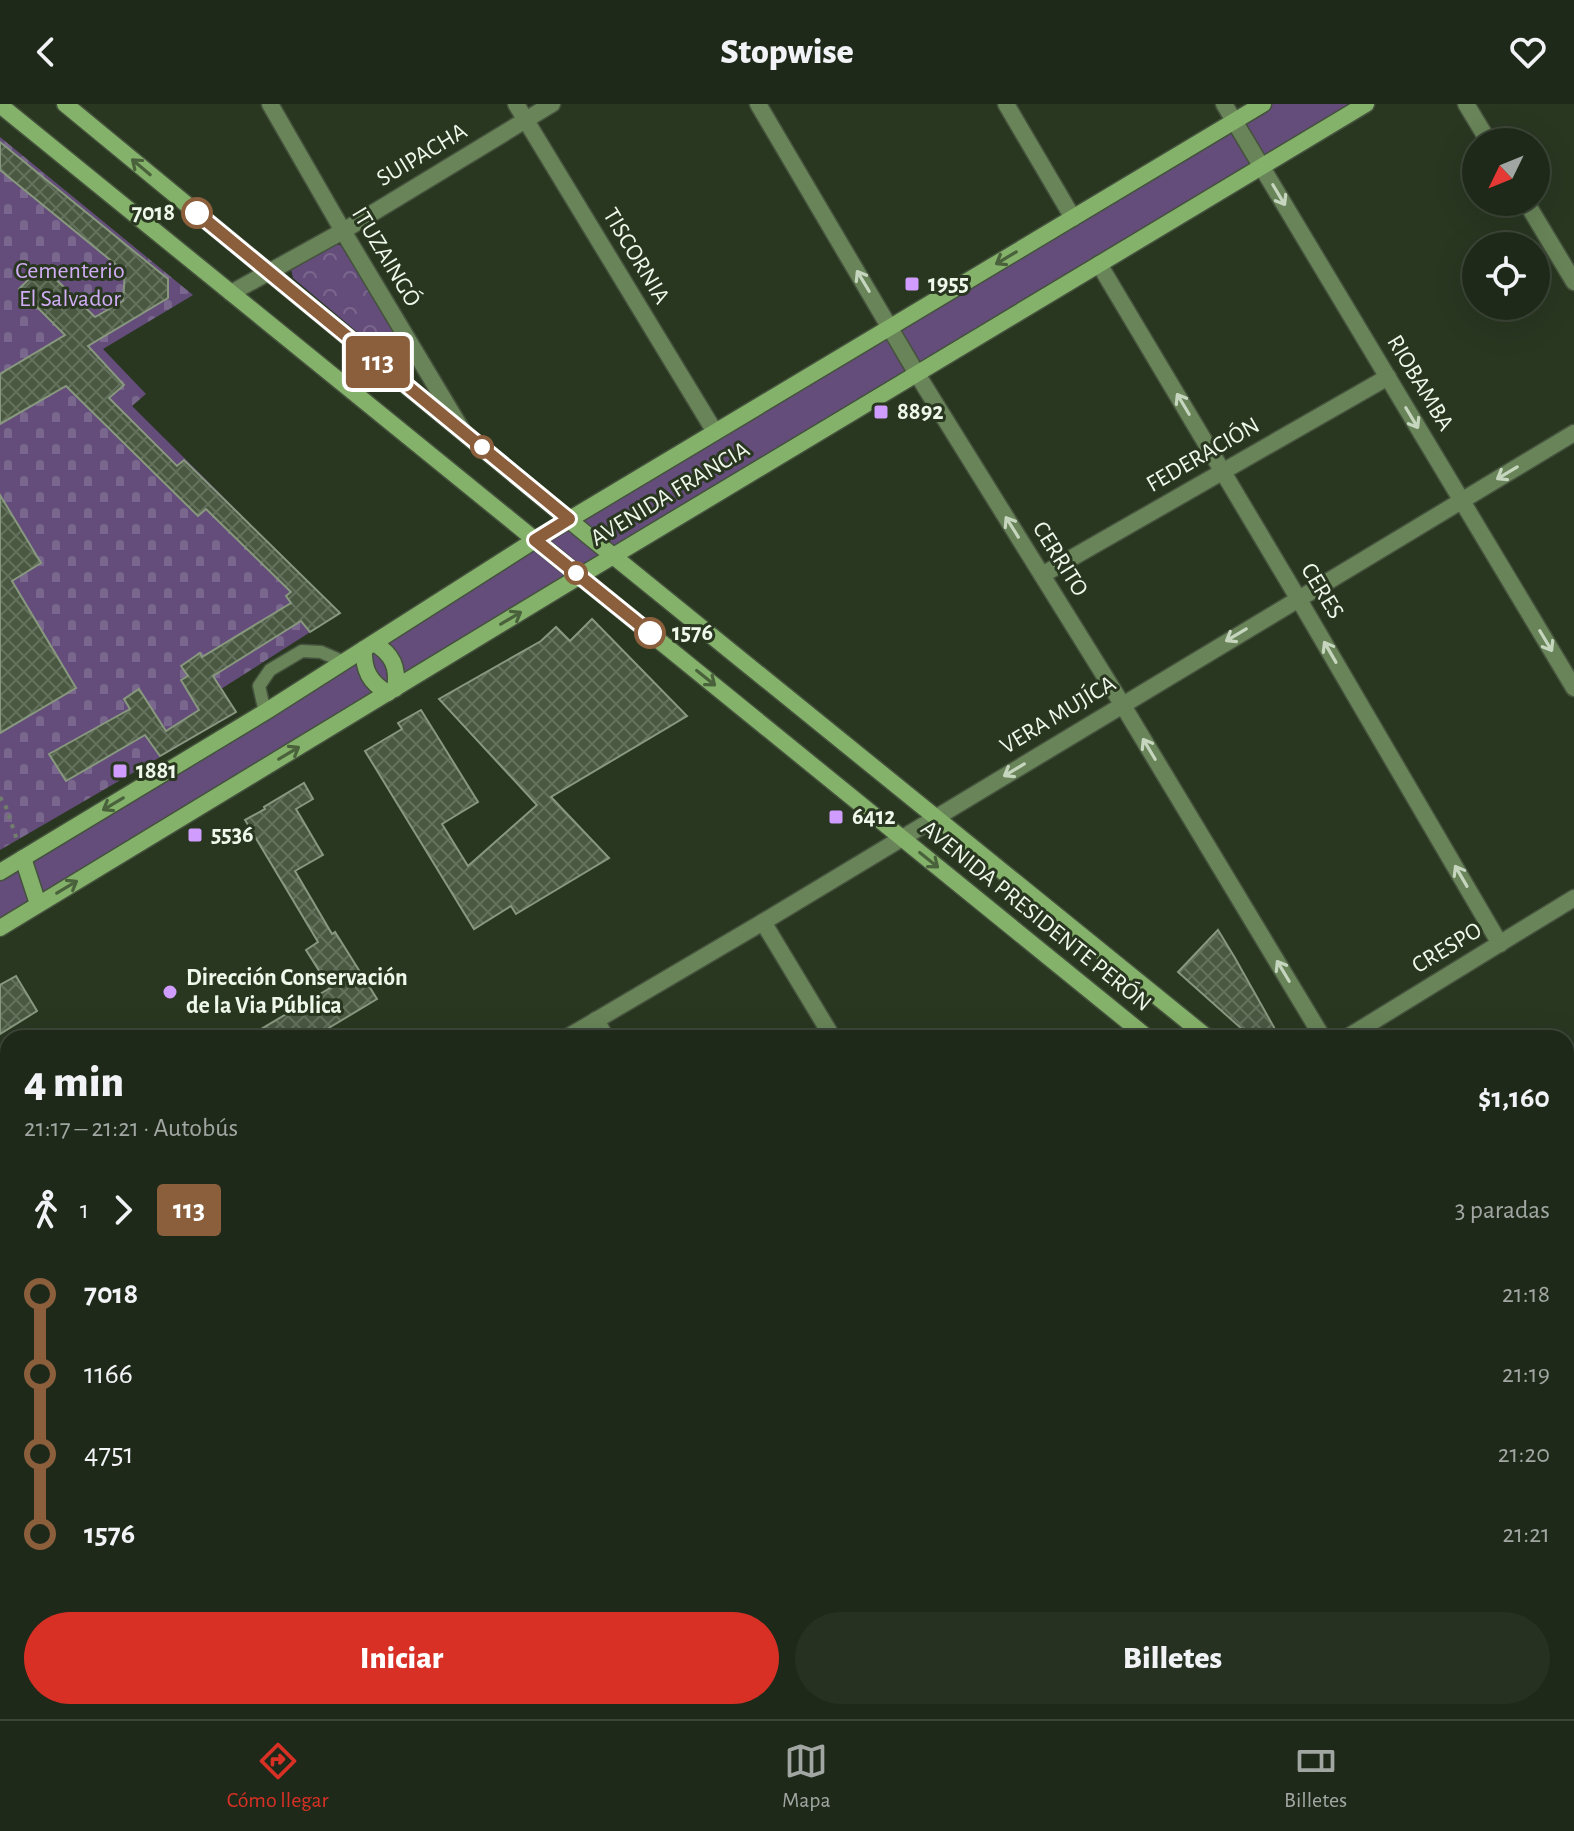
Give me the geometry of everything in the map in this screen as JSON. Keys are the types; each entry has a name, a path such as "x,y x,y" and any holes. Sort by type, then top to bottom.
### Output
{"main road":[{"name":"AVENIDA PRESIDENTE PERÓN","path":"65,104 614,556 1198,1030"},
{"name":"AVENIDA FRANCIA","path":"0,872 265,712 569,519 1263,104"},
{"name":"AVENIDA FRANCIA","path":"0,928 1366,104"},
{"name":"AVENIDA PRESIDENTE PERÓN","path":"0,105 1138,1030"},
{"path":"369,646 383,649 391,657 397,678 392,691 379,687 366,671 363,660 369,646"},
{"path":"23,858 38,904"}],"street":[{"name":"ITUZAINGÓ","path":"270,104 463,432"},
{"name":"TISCORNIA","path":"516,104 715,432"},
{"name":"SUIPACHA","path":"231,293 343,231 552,104"},
{"name":"CERRITO","path":"758,104 917,374 1122,704 1318,1030"},
{"path":"1006,104 1073,218"},
{"name":"RIOBAMBA","path":"1224,104 1574,688"},
{"path":"1466,104 1481,128"},
{"path":"1534,216 1574,282"},
{"name":"CERES","path":"1099,264 1500,944"},
{"name":"FEDERACIÓN","path":"1042,575 1388,377"},
{"name":"VERA MUJÍCA","path":"579,1030 1574,433"},
{"name":"CRESPO","path":"1359,1030 1574,898"},
{"path":"763,922 828,1030"},
{"path":"596,1020 602,1030"}],"lane":[{"path":"265,712 259,686 270,670 302,651 321,652 344,662"}],"path":[{"path":"0,797 23,858"}],"green space":[{"path":"1263,104 1366,104 0,928 0,872"},
{"name":"Cementerio El Salvador","path":"0,137 193,295 103,349 146,394 132,406 340,613 221,689 236,713 0,850"},
{"path":"335,244 345,249 413,362 408,369 400,368 293,278 291,269"}],"building":[{"path":"0,142 168,279 168,298 88,346 124,385 109,398 177,466 184,460 340,613 310,632 301,621 213,676 236,712 160,756 145,735 66,781 49,754 130,709 124,699 139,689 166,731 199,710 181,680 188,676 181,666 200,653 202,657 291,603 286,596 291,592 206,509 198,516 66,386 0,424 0,374 65,335 19,289 42,266 95,317 123,301 125,272 0,170"},
{"path":"0,495 41,563 12,581 76,688 0,733"},
{"path":"592,619 687,716 551,797 609,858 516,914 511,906 474,929 365,751 402,729 398,723 421,710 478,802 442,824 468,866 537,805 439,699 541,641 556,627 570,641"},
{"path":"304,783 313,799 296,809 323,855 295,871 332,934 335,932 377,999 325,1030 259,1030 330,988 306,950 318,942 245,820"},
{"path":"1218,930 1276,1030 1243,1030 1178,972"},
{"path":"16,976 37,1011 6,1030 0,1030 0,985"}],"bus line":[{"name":"113","path":"197,213 569,519 535,540 650,633"}],"place":[{"name":"7018","path":"197,213"},
{"name":"1955","path":"912,284"},
{"name":"8892","path":"881,412"},
{"name":"1576","path":"650,633"},
{"name":"1881","path":"120,771"},
{"name":"6412","path":"836,817"},
{"name":"5536","path":"195,835"},
{"name":"Dirección Conservación de la Via Pública","path":"170,992"}]}
